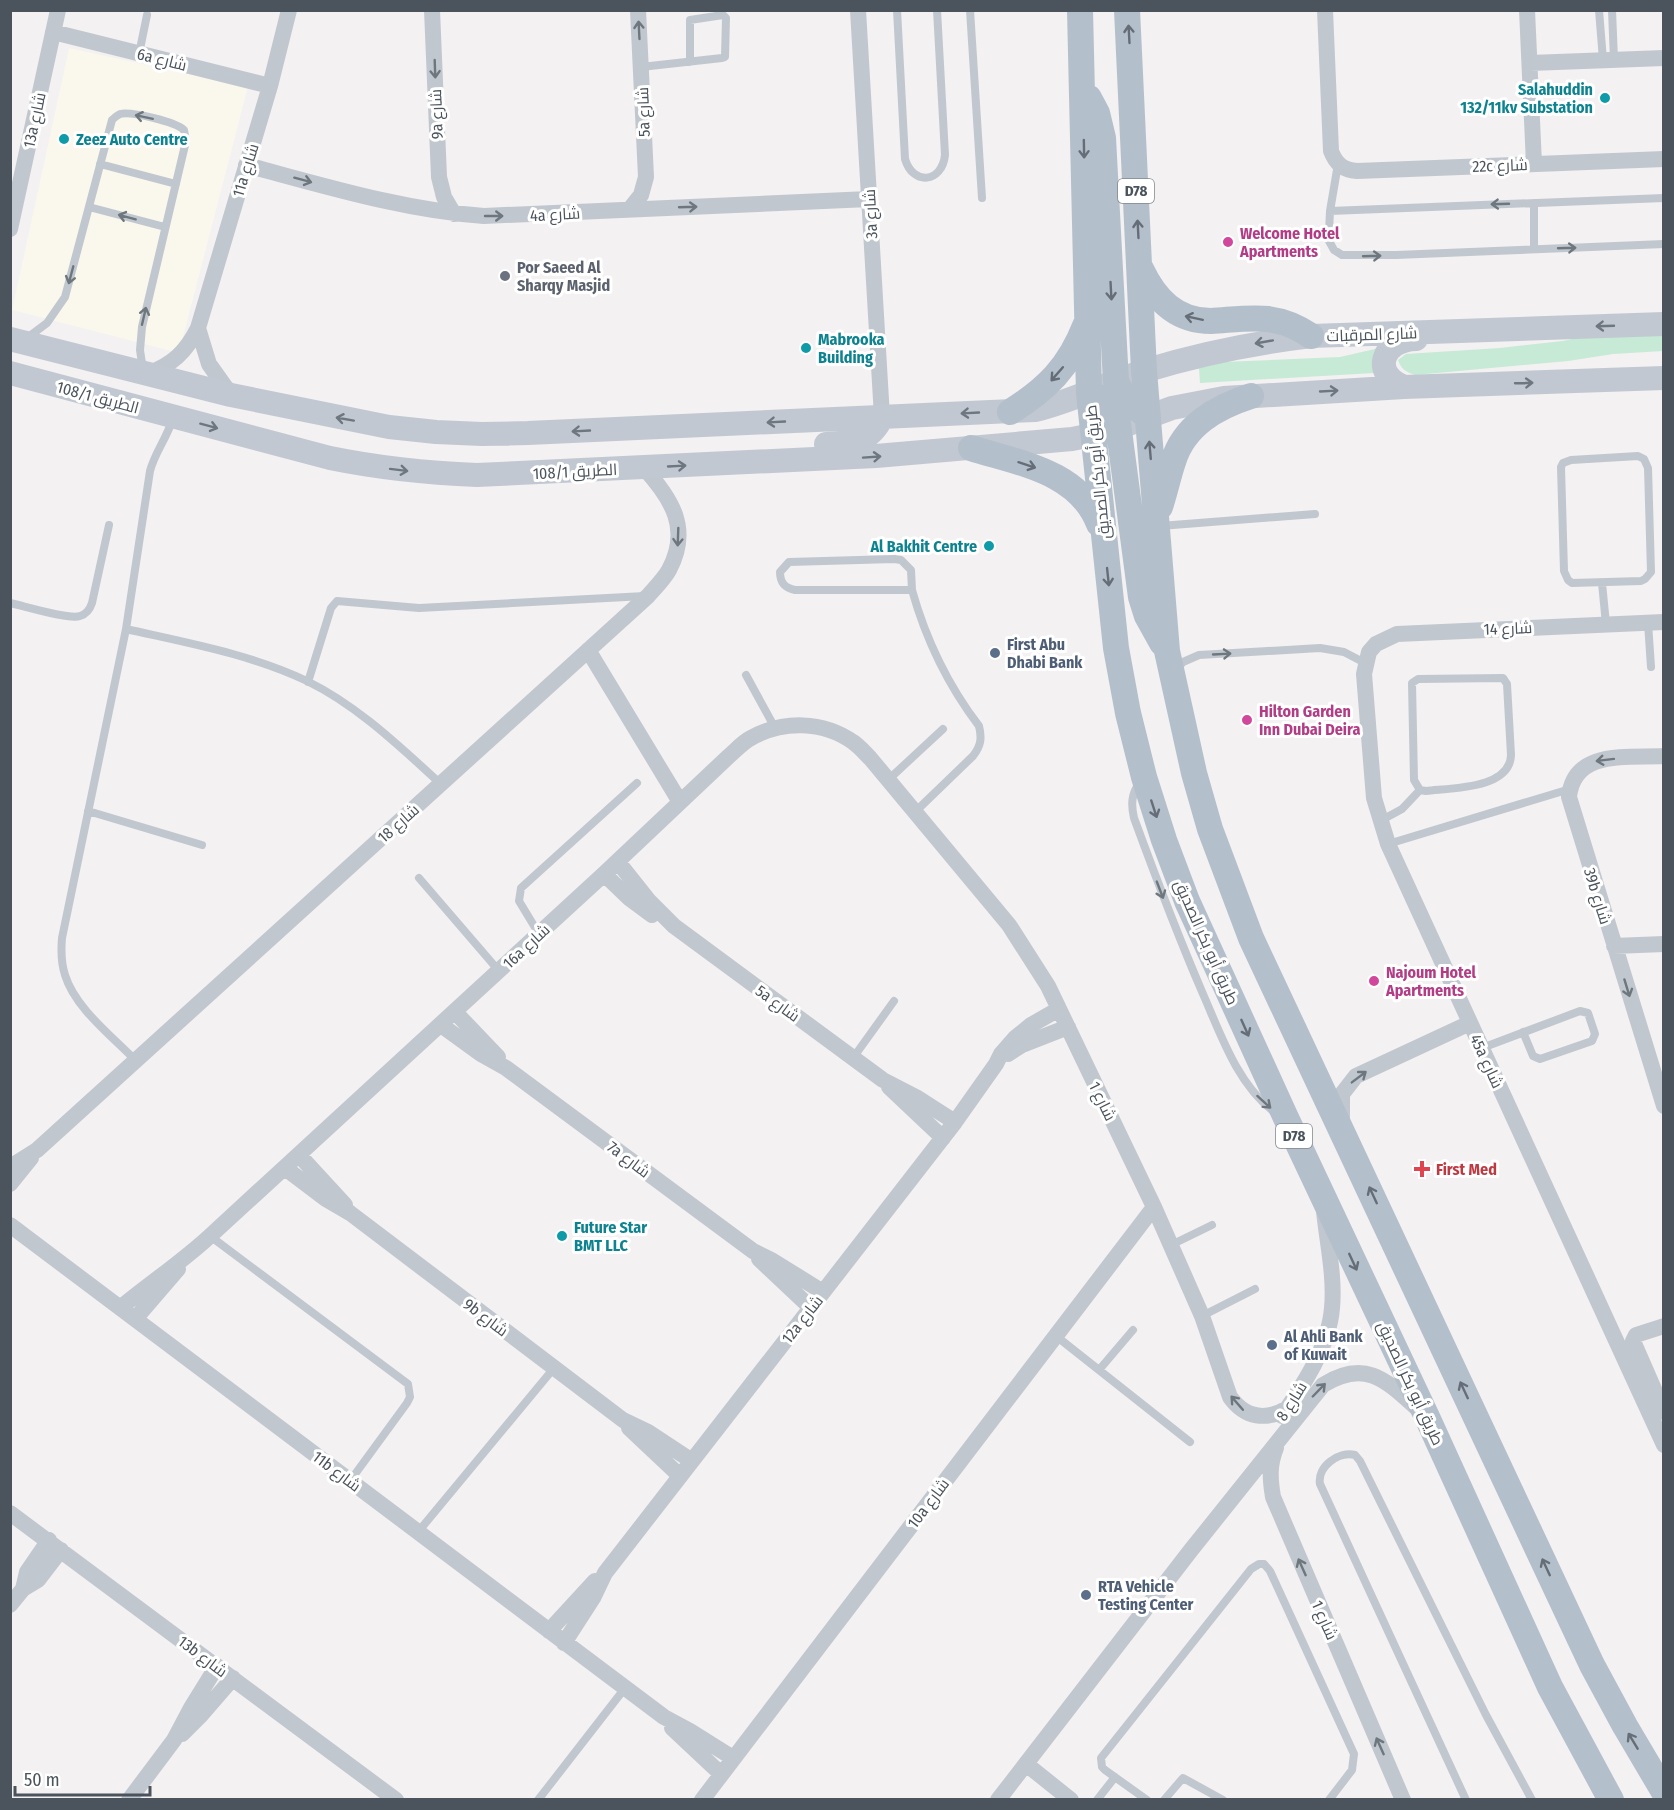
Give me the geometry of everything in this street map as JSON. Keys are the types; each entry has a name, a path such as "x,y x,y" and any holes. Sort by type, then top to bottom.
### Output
{"main road":[{"name":"طريق أبو بكر الصديق","path":"1080,10 1089,393 1116,648 1128,713 1144,777 1187,901 1286,1118 1427,1417 1550,1688 1611,1800"},
{"name":"D78","path":"1127,10 1144,371 1167,651 1194,773 1230,884 1251,938 1592,1665 1624,1726 1662,1788"},
{"path":"1083,91 1097,113 1103,138 1116,382 1126,400 1147,416"},
{"path":"1140,267 1156,296 1163,304 1180,315 1195,320 1210,321 1270,319 1298,328 1311,336"},
{"path":"1010,412 1034,397 1054,378 1078,343 1086,323"},
{"path":"1089,393 1110,405 1117,416 1141,597 1155,634 1167,651"},
{"path":"1156,524 1173,460 1186,437 1203,418 1226,404 1251,396"},
{"path":"971,448 1049,473 1070,484 1087,500 1098,521 1104,545"}],"street":[{"name":"13a شارع","path":"10,229 58,10"},
{"name":"11a شارع","path":"145,374 163,368 178,358 190,344 198,328 270,86 290,10"},
{"name":"9a شارع","path":"432,10 439,177 444,197 454,214"},
{"name":"5a شارع","path":"629,210 641,195 646,177 638,10"},
{"name":"3a شارع","path":"858,10 882,417"},
{"path":"1325,10 1331,151 1338,164"},
{"path":"1527,10 1534,164"},
{"name":"6a شارع","path":"53,32 270,86"},
{"path":"1530,63 1664,58"},
{"name":"22c شارع","path":"1338,164 1357,171 1664,159"},
{"name":"4a شارع","path":"246,165 397,205 454,214 515,216 869,199"},
{"name":"شارع المرقبات","path":"1089,393 1144,371 1240,346 1311,336 1664,324"},
{"path":"198,328 209,364 231,395"},
{"path":"1404,387 1395,383 1388,376 1384,367 1385,357 1397,342 1407,339 1502,337 1552,328"},
{"name":"108/1 الطريق","path":"16,340 231,395 389,427 482,434 1010,412 1054,406 1089,393"},
{"name":"108/1 الطريق","path":"10,373 330,458 378,468 477,476 876,456 1072,439 1120,427 1147,416"},
{"path":"1147,416 1198,402 1251,396 1404,387 1664,378"},
{"path":"716,465 745,452 760,449 860,440 870,435 882,417"},
{"name":"شارع 18","path":"10,1184 37,1150 648,596 669,572 676,554 679,535 677,516 669,498 644,468"},
{"name":"شارع 14","path":"1365,663 1369,652 1376,644 1403,633 1656,622"},
{"path":"588,650 680,802"},
{"name":"45a شارع","path":"1365,663 1374,798 1388,844 1664,1445"},
{"name":"16a شارع","path":"120,1308 156,1278 183,1261 750,738 776,728 803,725 830,730 854,742 888,780"},
{"path":"1570,789 1574,777 1581,768 1591,762 1664,756"},
{"name":"شارع 1","path":"888,780 1013,932 1036,965 1068,1027 1171,1245 1202,1316 1230,1396 1237,1406 1252,1415 1268,1417 1288,1408"},
{"name":"39b شارع","path":"1570,789 1570,805 1664,1106"},
{"name":"5a شارع","path":"618,862 649,901 674,926"},
{"name":"5a شارع","path":"604,874 640,906 674,926 883,1080 916,1097 955,1122"},
{"path":"1614,946 1664,944"},
{"name":"12a شارع","path":"549,1631 584,1592 605,1573 943,1138 1008,1046 1023,1031 1059,1009"},
{"name":"7a شارع","path":"455,1012 488,1045 506,1068"},
{"path":"1341,1128 1342,1094 1356,1076 1470,1023"},
{"name":"7a شارع","path":"441,1025 481,1054 506,1068 753,1251 823,1292"},
{"name":"12a شارع","path":"996,1064 1022,1045 1068,1027"},
{"name":"5a شارع","path":"883,1080 902,1101 943,1138"},
{"name":"شارع 18","path":"10,1167 37,1150"},
{"name":"9b شارع","path":"299,1155 333,1191 350,1214"},
{"name":"9b شارع","path":"285,1168 350,1214 623,1420 648,1432 692,1461"},
{"name":"شارع 8","path":"1191,1550 1288,1408 1324,1342 1329,1325 1333,1290 1322,1196"},
{"name":"10a شارع","path":"702,1800 1154,1208"},
{"name":"11b شارع","path":"10,1225 664,1718 683,1739 721,1773"},
{"name":"7a شارع","path":"753,1251 773,1274 811,1308"},
{"name":"16a شارع","path":"135,1319 160,1292 183,1261"},
{"path":"1615,1339 1664,1325"},
{"path":"1664,1325 1636,1335 1633,1341 1664,1412"},
{"name":"شارع 8","path":"998,1800 1191,1550 1323,1385 1336,1377 1351,1373 1367,1373 1382,1379 1427,1417"},
{"name":"9b شارع","path":"623,1420 641,1441 680,1476"},
{"name":"شارع 1","path":"1281,1437 1272,1458 1270,1477 1273,1497 1403,1800"},
{"name":"13b شارع","path":"10,1513 396,1800"},
{"path":"10,1605 23,1589 27,1572 55,1545"},
{"name":"12a شارع","path":"564,1642 593,1598 605,1573"},
{"path":"129,1800 174,1740 217,1666"},
{"path":"174,1740 201,1715 233,1678"},
{"name":"11b شارع","path":"664,1718 733,1758"},
{"path":"1026,1764 1071,1800"}],"lane":[{"path":"897,10 905,159 914,174 922,178 931,177 939,172 944,164 937,10"},
{"path":"970,10 982,198"},
{"path":"1599,10 1608,60"},
{"path":"1608,60 1612,10"},
{"path":"140,54 147,15"},
{"path":"641,68 690,62 725,57 726,18 723,15 690,20 690,62"},
{"path":"16,340 35,334 47,323 65,297 110,125 116,116 128,114 175,124 180,126 186,135 142,327 140,350 145,374"},
{"path":"100,164 176,184"},
{"path":"1338,164 1330,211 1329,242 1334,250 1342,255 1664,244"},
{"path":"1330,211 1664,198"},
{"path":"1534,203 1534,249"},
{"path":"89,207 165,227"},
{"path":"135,1061 82,1006 71,991 64,974 61,956 62,938 126,629 150,471 169,432 173,416"},
{"path":"1638,456 1644,459 1648,468 1651,572 1646,579 1641,581 1602,583 1577,585 1565,576 1561,467 1571,460 1638,456"},
{"path":"1156,524 1315,514"},
{"path":"10,603 71,617 82,616 93,603 109,525"},
{"path":"912,590 795,590 783,585 780,572 789,562 796,561 894,559 901,560 910,570 912,590 920,618 942,670 979,726 981,734 981,742 973,756 915,812"},
{"path":"1602,583 1606,624"},
{"path":"308,682 331,608 337,601 419,608 648,596"},
{"path":"1650,667 1656,622"},
{"path":"126,629 241,656 275,667 308,682 368,720 441,784"},
{"path":"1171,676 1183,662 1199,655 1320,648 1344,652 1365,663"},
{"path":"746,675 776,728"},
{"path":"1503,678 1507,684 1511,755 1509,766 1492,780 1480,784 1420,790 1414,780 1412,683 1418,679 1503,678"},
{"path":"888,780 943,729"},
{"path":"539,934 519,901 521,888 637,783"},
{"path":"1388,844 1570,789"},
{"path":"1380,822 1402,809 1420,790"},
{"path":"88,811 202,845"},
{"path":"419,878 499,971"},
{"path":"853,1058 894,1001"},
{"path":"1482,1048 1523,1032 1582,1010 1588,1013 1595,1034 1592,1041 1540,1059 1533,1056 1523,1032"},
{"path":"1171,1245 1212,1225"},
{"path":"210,1236 408,1384 410,1397 407,1403 350,1481"},
{"path":"1202,1316 1255,1289"},
{"path":"1099,1370 1132,1330"},
{"path":"1056,1336 1190,1442"},
{"path":"418,1532 554,1368"},
{"path":"1466,1800 1320,1484 1319,1475 1324,1467 1346,1455 1355,1455 1360,1461 1486,1715 1532,1800"},
{"path":"1147,1800 1102,1767 1101,1758 1244,1578 1255,1565 1259,1564 1268,1567 1354,1754 1352,1770 1329,1800"},
{"path":"538,1800 625,1688"},
{"path":"1097,1800 1115,1777"},
{"path":"1164,1800 1183,1778 1223,1800"}],"shaded area":[{"path":"69,48 248,87 179,353 12,310"}],"green space":[{"path":"1663,328 1663,351 1613,354 1568,361 1415,375 1404,370 1398,360 1406,354 1500,348 1563,341 1613,330"},
{"path":"1375,349 1374,373 1200,383 1199,368 1223,362 1340,357"}],"place":[{"name":"Salahuddin 132/11kv Substation","path":"1605,98"},
{"name":"Zeez Auto Centre","path":"64,139"},
{"name":"Welcome Hotel Apartments","path":"1228,242"},
{"name":"Por Saeed Al Sharqy Masjid","path":"505,276"},
{"name":"Mabrooka Building","path":"806,348"},
{"name":"Al Bakhit Centre","path":"989,546"},
{"name":"First Abu Dhabi Bank","path":"995,653"},
{"name":"Hilton Garden Inn Dubai Deira","path":"1247,720"},
{"name":"Najoum Hotel Apartments","path":"1374,981"},
{"name":"First Med","path":"1422,1169"},
{"name":"Future Star BMT LLC","path":"562,1236"},
{"name":"Al Ahli Bank of Kuwait","path":"1272,1345"},
{"name":"RTA Vehicle Testing Center","path":"1086,1595"}]}
